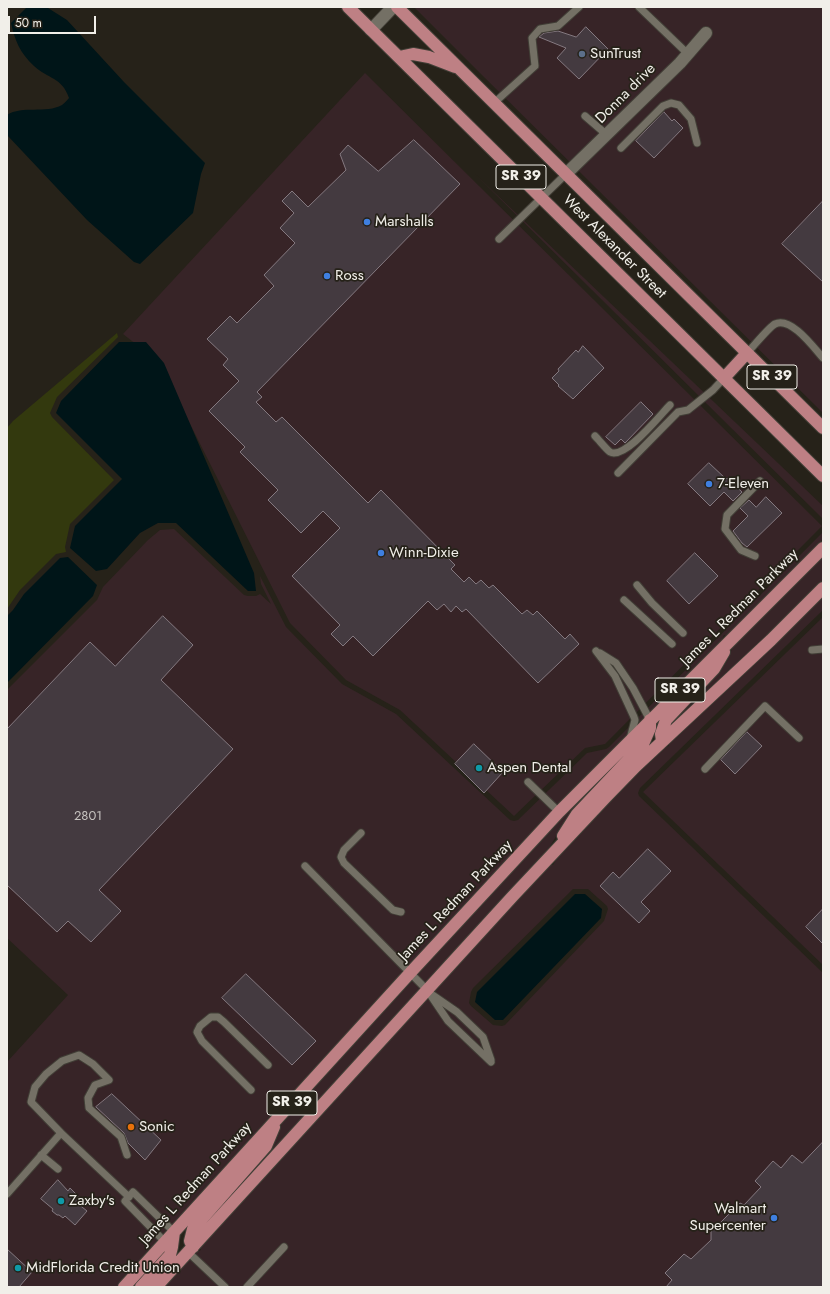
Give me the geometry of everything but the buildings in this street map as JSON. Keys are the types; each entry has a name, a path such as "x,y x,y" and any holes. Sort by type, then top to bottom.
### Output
{"main road":[{"name":"West Alexander Street","path":"348,7 823,476"},
{"name":"West Alexander Street","path":"397,7 823,428"},
{"path":"399,57 413,54 429,57 458,68"},
{"path":"724,378 747,353"},
{"name":"James L Redman Parkway","path":"124,1287 559,812 823,548"},
{"name":"SR 39","path":"156,1287 512,897 636,766 766,644 823,588"},
{"path":"662,741 661,734 666,720 714,670 723,656 727,643"},
{"path":"551,856 576,814 642,744 650,728 650,720"},
{"path":"190,1250 192,1229 266,1146 276,1120"},
{"path":"141,1287 170,1255 174,1232"}],"street":[{"path":"371,30 393,7"},
{"name":"Donna drive","path":"566,174 688,54 706,33"}],"lane":[{"path":"494,103 535,66 532,38 540,29 558,26 579,7"},
{"path":"639,7 688,54"},
{"path":"621,148 663,106 671,103 678,105 691,119 697,143"},
{"path":"585,116 607,134"},
{"path":"499,239 566,174"},
{"path":"747,353 776,324 784,323 792,325 823,358"},
{"path":"618,474 678,412 688,410 724,378"},
{"path":"595,436 610,452 617,453 628,448 670,405"},
{"path":"755,556 741,550 725,529 727,515 760,481"},
{"path":"637,585 652,603 683,633"},
{"path":"624,600 672,644"},
{"path":"812,650 823,649"},
{"path":"630,740 635,720 615,676 596,651 616,663 633,688 650,720"},
{"path":"705,769 765,706 799,738"},
{"path":"528,782 559,812"},
{"path":"361,834 344,850 341,857 344,863 393,910 401,912"},
{"path":"306,866 427,990 457,1012 483,1037 491,1062 448,1021 427,990"},
{"path":"251,1090 202,1041 197,1032 200,1026 211,1017 218,1017 268,1065"},
{"path":"127,1155 121,1137 89,1108 88,1098 95,1085 109,1080 93,1064 78,1055 62,1061 46,1074 35,1087 31,1102 61,1133 129,1197 174,1232"},
{"path":"7,1194 61,1133"},
{"path":"41,1155 58,1169"},
{"path":"129,1197 165,1242"},
{"path":"247,1287 284,1247"},
{"path":"190,1250 225,1287"}],"shaded area":[{"path":"27,7 48,8 67,20 124,82 205,163 201,174 193,213 140,264 134,262 87,220 7,135 7,115 20,110 56,108 62,105 69,98 63,86 34,66 19,46 11,23"},
{"path":"414,7 823,7 823,413 485,78"},
{"path":"365,73 822,526 605,744 585,748 514,816 400,710 346,680 290,623 159,362 123,334"},
{"path":"475,174 823,506 823,519"},
{"path":"119,342 146,342 164,363 254,573 256,591 248,591 176,523 158,523 140,533 107,569 96,571 70,548 75,526 122,479 56,413 61,401"},
{"path":"174,529 244,595 256,596 260,594 271,604 261,584 260,576 286,627 342,684 396,714 510,820 514,821 518,820 587,753 609,747 823,532 823,539 726,636 724,635 722,640 648,714 644,715 644,718 555,808 275,1112 273,1112 271,1117 116,1287 7,1287 7,1062 68,995 7,938 7,690 97,600 103,587 148,540 160,530"},
{"path":"823,556 823,580 670,726 720,672 728,659 733,646"},
{"path":"68,557 97,585 93,596 7,683 7,616 24,594 60,558"},
{"path":"823,597 823,610 640,788 638,793 639,796 823,973 823,1287 164,1287 196,1252 201,1250 200,1248 431,995 640,770 665,747 669,746 669,743","holes":["573,889 588,889 607,906 608,909 604,921 505,1025 493,1025 469,1003 473,988"]},
{"path":"823,617 823,965 643,792"},
{"path":"624,755 572,810 546,853 199,1232 271,1150 282,1123 563,816"},
{"path":"575,894 585,894 602,909 601,918 503,1020 495,1020 475,1002 477,992"}],"green space":[{"path":"117,333 118,337 57,397 50,413 52,417 114,480 70,524 65,547 66,552 56,554 20,590 7,609 7,428 13,421"}],"place":[{"name":"SunTrust","path":"582,54"},
{"name":"Marshalls","path":"367,222"},
{"name":"Ross","path":"327,276"},
{"name":"7-Eleven","path":"709,484"},
{"name":"Winn-Dixie","path":"381,553"},
{"name":"Aspen Dental","path":"479,768"},
{"name":"Sonic","path":"131,1127"},
{"name":"Zaxby's","path":"61,1201"},
{"name":"Walmart Supercenter","path":"774,1218"},
{"name":"MidFlorida Credit Union","path":"18,1268"}]}
